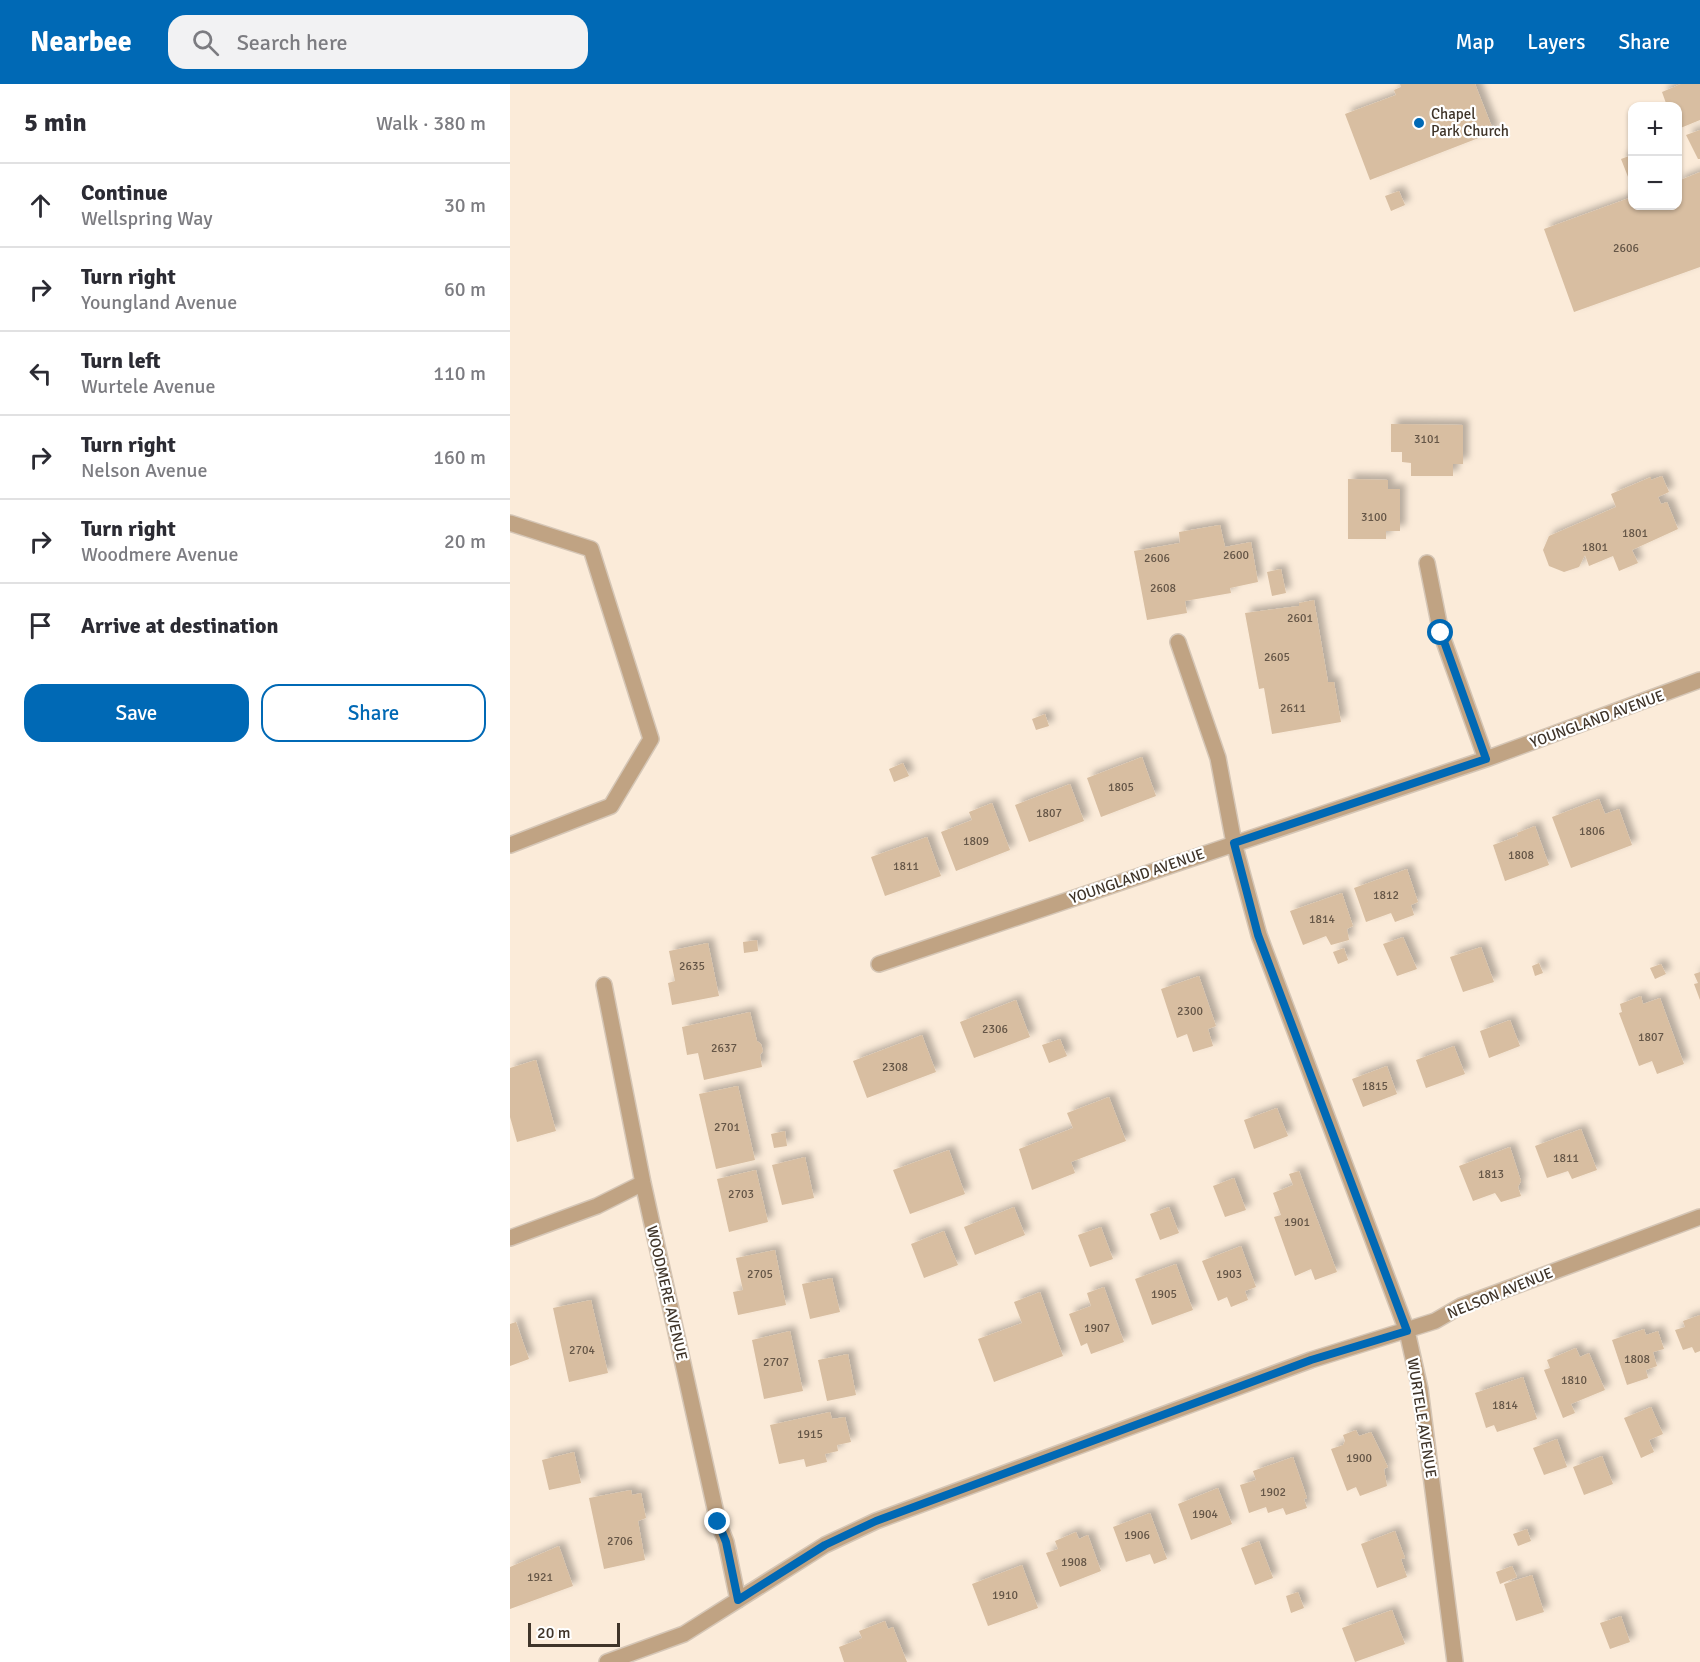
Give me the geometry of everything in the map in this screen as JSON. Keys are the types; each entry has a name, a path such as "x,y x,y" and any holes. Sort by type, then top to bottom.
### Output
{"street":[{"path":"510,523 591,549 651,739 611,806 510,845"},
{"path":"1427,563 1441,633 1486,759"},
{"name":"WURTELE AVENUE","path":"1178,642 1218,758 1234,843 1258,935 1407,1331 1420,1389 1455,1662"},
{"name":"YOUNGLAND AVENUE","path":"879,964 1486,759 1700,680"},
{"name":"WOODMERE AVENUE","path":"604,985 643,1183 738,1600"},
{"path":"510,1238 597,1206 643,1183"},
{"name":"NELSON AVENUE","path":"607,1662 684,1634 825,1545 876,1521 1311,1360 1407,1331 1434,1321 1461,1306 1700,1217"}],"building":[{"name":"Chapel Park Church","path":"1400,84 1475,84 1494,132 1370,180 1345,114 1396,95 1394,90 1401,87"},
{"path":"1681,84 1700,84 1700,120 1682,127 1682,102 1666,102 1662,92"},
{"path":"1700,130 1700,159 1698,159 1686,135"},
{"path":"1628,156 1628,177 1621,159"},
{"path":"1700,172 1700,267 1574,312 1544,229 1628,198 1628,210 1682,210 1682,179"},
{"path":"1399,191 1405,205 1391,211 1385,196"},
{"path":"1391,424 1463,425 1463,464 1453,464 1453,476 1411,476 1411,463 1402,462 1402,452 1391,452"},
{"path":"1662,476 1669,492 1658,497 1661,504 1667,502 1678,529 1632,550 1638,563 1619,571 1613,556 1589,566 1585,555 1579,567 1564,572 1549,566 1543,550 1549,536 1616,507 1611,494 1651,477 1651,480"},
{"path":"1348,479 1388,480 1388,489 1400,489 1400,531 1386,531 1386,539 1348,539"},
{"path":"1220,525 1225,547 1251,542 1258,582 1230,588 1231,593 1185,601 1187,613 1147,620 1134,551 1180,543 1179,532"},
{"path":"1281,569 1286,593 1272,596 1267,572"},
{"path":"1314,600 1328,682 1334,682 1341,722 1272,734 1264,688 1259,689 1245,613 1299,606 1299,603"},
{"path":"1045,714 1049,726 1036,730 1032,719"},
{"path":"1142,757 1156,796 1101,817 1087,778"},
{"path":"903,763 909,776 894,782 889,769"},
{"path":"1070,784 1084,821 1029,842 1015,805"},
{"path":"1599,799 1605,814 1619,809 1632,845 1571,868 1552,817"},
{"path":"992,803 1010,850 956,871 941,832 972,820 969,812"},
{"path":"1535,826 1549,865 1505,881 1493,845 1518,836 1517,833"},
{"path":"927,837 941,876 885,896 871,857"},
{"path":"1407,869 1418,902 1411,905 1414,915 1395,922 1391,913 1366,922 1354,888"},
{"path":"1342,893 1353,926 1347,929 1349,940 1331,945 1326,936 1303,945 1290,911"},
{"path":"1403,937 1417,969 1397,976 1383,944"},
{"path":"757,940 758,951 744,953 743,942"},
{"path":"708,943 719,996 672,1005 668,983 675,981 669,951"},
{"path":"1481,947 1494,982 1463,992 1450,957"},
{"path":"1344,948 1348,960 1338,964 1333,952"},
{"path":"1539,963 1543,973 1535,976 1532,966"},
{"path":"1661,964 1666,974 1655,979 1650,968"},
{"path":"1700,972 1700,1000 1694,984 1698,983 1694,974"},
{"path":"1199,976 1216,1026 1208,1029 1213,1046 1193,1052 1187,1034 1177,1038 1161,989"},
{"path":"1641,996 1643,1004 1660,998 1684,1064 1657,1074 1652,1061 1639,1066 1619,1013 1622,1012 1620,1004"},
{"path":"1016,1000 1030,1037 974,1058 960,1022"},
{"path":"750,1012 757,1041 761,1044 763,1051 760,1055 762,1067 704,1080 698,1053 687,1055 682,1027"},
{"path":"1510,1020 1520,1046 1489,1058 1480,1031"},
{"path":"922,1035 936,1072 867,1098 853,1061"},
{"path":"1060,1039 1067,1056 1049,1063 1042,1045"},
{"path":"1454,1046 1465,1074 1426,1088 1416,1060"},
{"path":"536,1060 556,1131 517,1142 510,1117 510,1068"},
{"path":"1387,1066 1397,1094 1363,1107 1352,1079"},
{"path":"738,1086 755,1160 716,1169 699,1094"},
{"path":"1109,1097 1126,1141 1071,1162 1075,1173 1032,1190 1019,1149 1073,1128 1067,1113"},
{"path":"1277,1108 1288,1136 1254,1149 1244,1120"},
{"path":"1581,1129 1597,1170 1572,1179 1568,1171 1547,1178 1535,1146"},
{"path":"785,1131 787,1146 774,1148 771,1134"},
{"path":"1510,1147 1521,1181 1518,1187 1521,1196 1501,1202 1495,1193 1473,1201 1459,1166"},
{"path":"949,1150 965,1194 910,1214 893,1170"},
{"path":"805,1157 814,1198 782,1205 772,1165"},
{"path":"756,1170 768,1222 729,1232 717,1179"},
{"path":"1299,1171 1337,1272 1315,1280 1311,1269 1295,1276 1274,1217 1281,1215 1273,1193 1293,1185 1289,1174"},
{"path":"1234,1178 1246,1210 1225,1217 1213,1186"},
{"path":"1014,1207 1025,1235 975,1255 964,1227"},
{"path":"1169,1207 1179,1233 1160,1240 1150,1214"},
{"path":"1101,1227 1113,1259 1090,1267 1078,1235"},
{"path":"944,1231 958,1265 924,1278 911,1244"},
{"path":"1241,1246 1256,1287 1245,1291 1248,1300 1231,1307 1227,1297 1218,1301 1202,1261"},
{"path":"775,1250 786,1305 738,1315 733,1292 743,1290 736,1258"},
{"path":"1176,1264 1193,1310 1152,1325 1135,1279"},
{"path":"832,1278 840,1312 810,1319 802,1284"},
{"path":"1104,1287 1124,1342 1091,1354 1087,1343 1081,1346 1069,1314 1091,1306 1087,1293"},
{"path":"1040,1292 1063,1356 994,1382 978,1339 1022,1323 1014,1302"},
{"path":"591,1300 608,1373 569,1382 553,1308"},
{"path":"1700,1315 1700,1351 1695,1353 1692,1347 1683,1350 1675,1330 1685,1327 1683,1321"},
{"path":"516,1322 529,1359 510,1366 510,1324"},
{"path":"1644,1329 1646,1335 1658,1331 1664,1349 1653,1352 1657,1366 1646,1370 1648,1378 1627,1385 1612,1340"},
{"path":"790,1331 803,1391 764,1399 752,1340"},
{"path":"1576,1348 1580,1357 1589,1353 1605,1390 1571,1404 1575,1413 1563,1418 1544,1370 1550,1368 1547,1360"},
{"path":"848,1354 856,1395 827,1401 818,1360"},
{"path":"1523,1377 1537,1419 1497,1432 1494,1425 1486,1428 1475,1393"},
{"path":"1651,1407 1663,1434 1649,1440 1654,1452 1641,1458 1624,1418"},
{"path":"830,1412 832,1419 845,1417 851,1442 837,1445 838,1451 825,1454 827,1462 806,1467 804,1459 779,1464 770,1425"},
{"path":"1356,1430 1359,1436 1371,1432 1388,1467 1384,1469 1387,1486 1360,1496 1356,1487 1347,1491 1331,1449 1343,1445 1345,1441 1343,1435"},
{"path":"1557,1439 1567,1467 1544,1475 1533,1448"},
{"path":"574,1452 581,1483 549,1490 542,1460"},
{"path":"1602,1456 1613,1484 1584,1495 1573,1467"},
{"path":"1293,1457 1307,1498 1304,1499 1307,1508 1286,1515 1283,1508 1268,1513 1266,1507 1249,1513 1240,1485 1256,1480 1253,1471"},
{"path":"1218,1488 1232,1524 1191,1540 1178,1504"},
{"path":"631,1490 632,1495 641,1493 646,1518 638,1521 645,1560 604,1569 589,1498"},
{"path":"1150,1513 1167,1559 1154,1564 1150,1554 1126,1562 1113,1527"},
{"path":"1527,1529 1531,1541 1518,1546 1513,1534"},
{"path":"1395,1531 1405,1558 1401,1559 1407,1577 1377,1588 1361,1544"},
{"path":"1076,1532 1079,1539 1088,1535 1101,1571 1060,1587 1046,1553 1058,1549 1055,1541"},
{"path":"1259,1541 1273,1578 1255,1585 1241,1548"},
{"path":"559,1546 573,1586 510,1609 510,1567"},
{"path":"1022,1565 1038,1608 988,1626 972,1584"},
{"path":"1512,1566 1517,1577 1500,1584 1496,1572"},
{"path":"1532,1575 1544,1612 1516,1621 1504,1584"},
{"path":"1298,1592 1304,1608 1291,1613 1286,1596"},
{"path":"1392,1610 1405,1644 1355,1662 1342,1628"},
{"path":"1621,1616 1630,1642 1610,1649 1600,1623"},
{"path":"885,1621 888,1629 893,1627 907,1662 844,1662 839,1647 862,1638 859,1631"}],"place":[{"name":"Chapel Park Church","path":"1419,123"}],"route":[{"path":"718,1522 726,1542 738,1600 825,1545 876,1521 1311,1360 1407,1331 1258,935 1234,843 1486,759 1441,633"}]}
